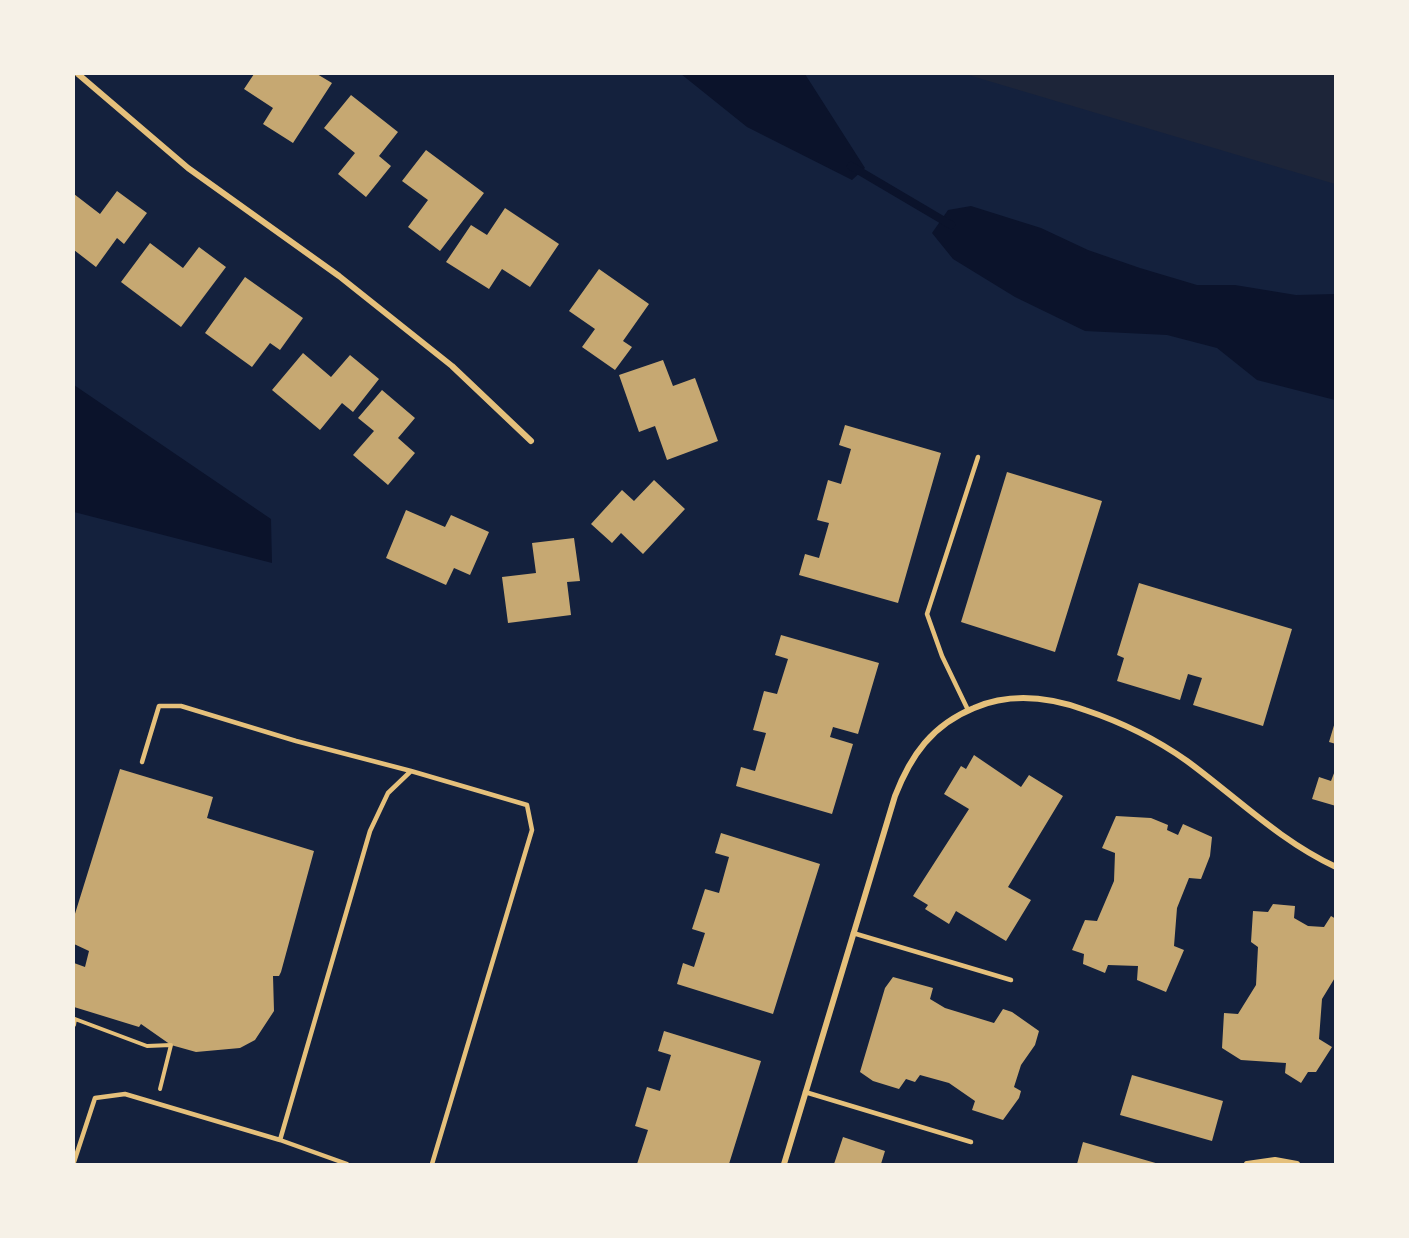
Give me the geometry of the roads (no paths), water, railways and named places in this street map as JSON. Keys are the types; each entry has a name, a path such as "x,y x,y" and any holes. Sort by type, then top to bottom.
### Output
{"street":[{"path":"78,74 188,168 339,276 452,366 531,441"},
{"path":"784,1164 906,768 923,742 942,726 968,710 989,701 1042,698 1111,719 1186,760 1288,840 1335,867"},
{"path":"1246,1164 1275,1160 1297,1164"}],"lane":[{"path":"968,710 942,656 927,614 978,457"},
{"path":"142,762 159,706 181,706 296,741 527,805 532,830 432,1164"},
{"path":"279,1140 370,831 388,793 411,771"},
{"path":"854,933 1011,980"},
{"path":"805,1092 971,1142"},
{"path":"74,1162 95,1098 125,1094 279,1140 347,1164"}],"waterway":[{"path":"851,166 951,225"}]}
